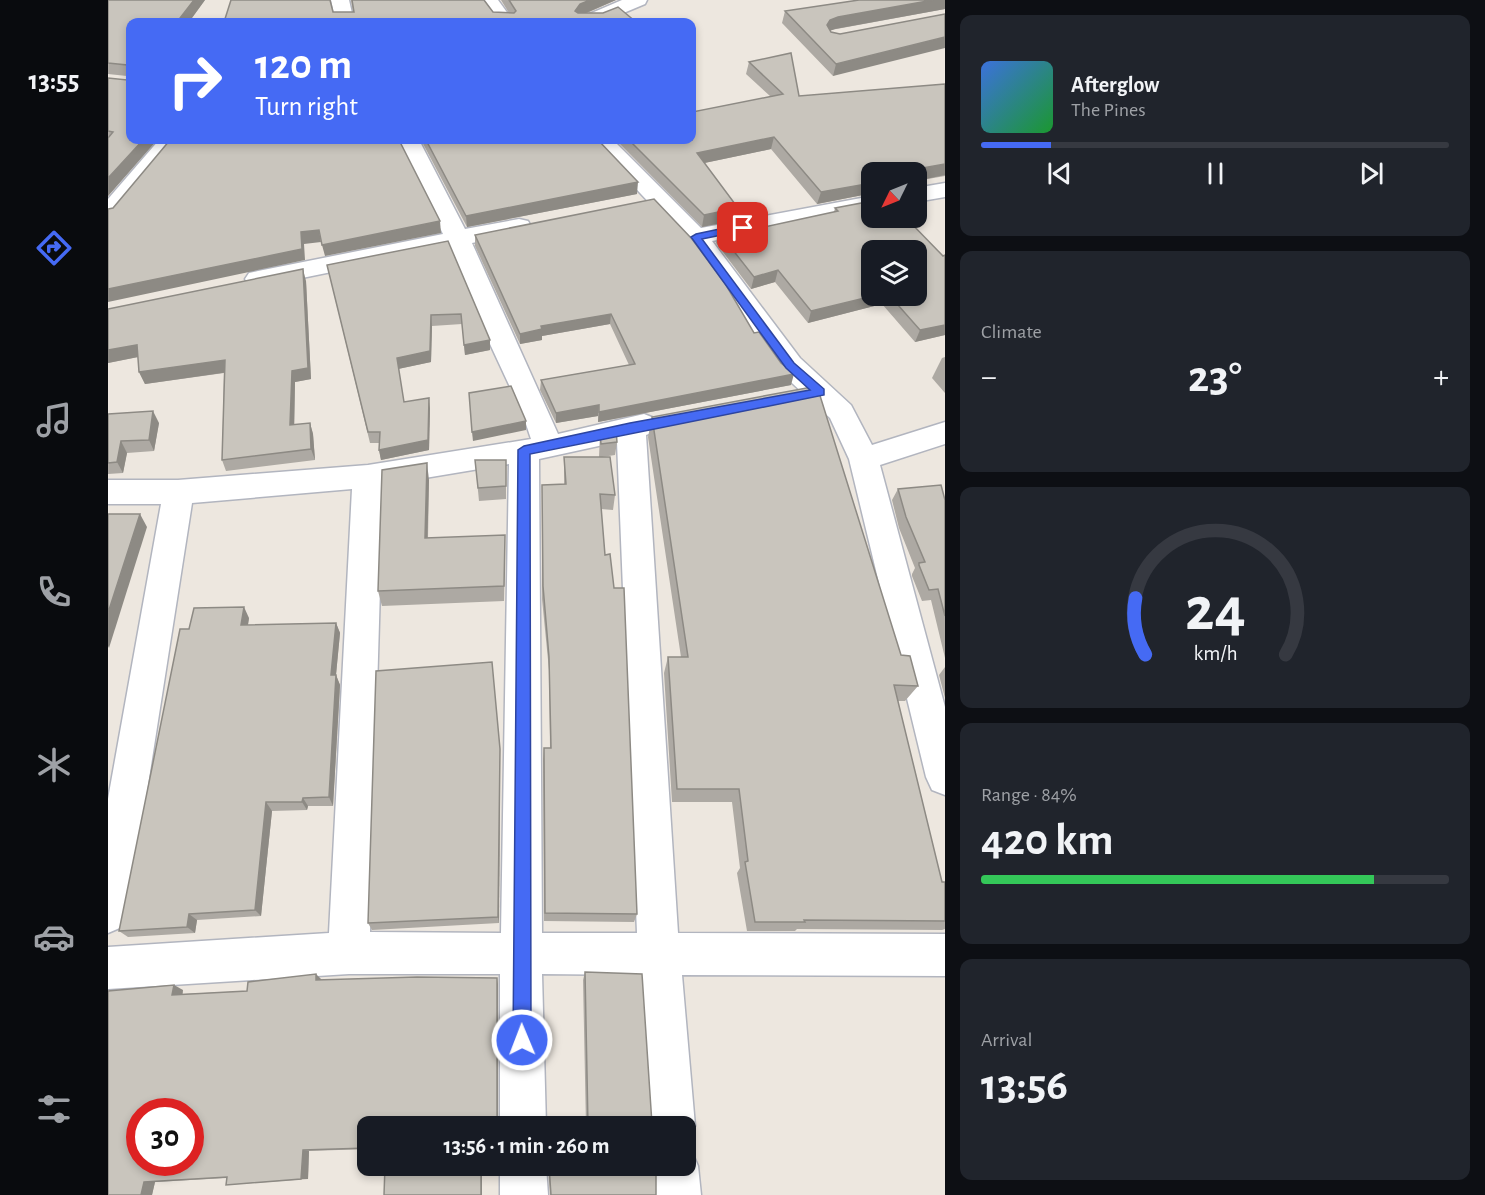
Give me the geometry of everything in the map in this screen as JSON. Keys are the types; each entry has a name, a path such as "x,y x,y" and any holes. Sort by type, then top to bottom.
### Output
{"street":[{"path":"340,0 344,18"},
{"path":"488,0 501,18"},
{"path":"596,18 636,1"},
{"path":"108,214 167,144"},
{"path":"410,144 458,239 497,331 537,415 521,954 523,1116"},
{"path":"604,144 645,201 696,237 790,365 841,412 864,459 945,777"},
{"path":"927,193 945,190"},
{"path":"696,237 861,205"},
{"path":"239,283 539,222"},
{"path":"786,398 820,392"},
{"path":"108,492 178,492 368,476 536,449 675,419"},
{"path":"630,427 659,954 671,1116"},
{"path":"864,459 945,433"},
{"path":"349,953 368,476"},
{"path":"108,913 178,492"},
{"path":"108,968 349,953 945,955"},
{"path":"523,1176 524,1195"},
{"path":"676,1176 677,1195"}],"building":[{"path":"108,0 194,0 180,18 126,18 126,65 108,63"},
{"path":"231,0 330,0 333,12 354,12 352,0 484,0 493,12 514,13 516,11 509,0 590,0 580,4 575,11 603,13 618,7 631,18 225,18"},
{"path":"859,0 933,0 838,17 830,20 827,25 831,32 840,34 945,14 945,37 836,64 785,11"},
{"path":"791,53 799,96 945,84 945,164 927,167 927,162 861,162 861,185 821,192 774,137 697,153 738,208 704,215 633,144 696,144 696,111 783,94 749,62"},
{"path":"108,78 126,80 126,144 139,144 108,178 108,138 113,132 108,131"},
{"path":"167,144 401,144 440,221 322,245 319,230 301,232 302,249 108,289 108,209 113,208"},
{"path":"428,144 602,144 638,182 466,216"},
{"path":"654,199 692,239 726,285 754,333 759,332 781,363 794,374 599,412 599,405 556,413 541,380 635,364 611,314 541,326 542,329 520,334 475,235"},
{"path":"861,203 861,228 916,228 943,256 945,255 945,325 920,330 899,306 927,306 927,240 861,240 861,299 811,311 778,270 754,277 718,231 751,224 755,229 838,211 835,208"},
{"path":"448,241 490,340 464,345 461,314 431,315 430,351 397,358 404,402 429,398 428,440 379,450 380,432 368,432 327,265"},
{"path":"303,269 308,368 292,371 290,425 310,423 311,449 222,460 225,360 139,372 137,345 108,350 108,309"},
{"path":"511,386 526,421 472,432 469,393"},
{"path":"817,386 901,655 910,656 918,686 894,685 942,882 945,882 945,921 755,922 745,862 748,861 739,789 677,789 668,657 688,657 652,417"},
{"path":"153,411 149,440 121,441 117,462 108,463 108,414"},
{"path":"616,430 617,442 601,444 600,434"},
{"path":"564,457 610,457 615,495 600,494 605,555 610,554 614,588 624,588 637,914 545,913 544,748 551,748 549,657 543,586 542,485 566,484"},
{"path":"475,460 506,460 506,486 478,488"},
{"path":"427,463 425,538 505,535 504,586 378,591 382,470"},
{"path":"941,485 945,500 945,616 938,589 929,590 919,565 925,562 906,517 898,489"},
{"path":"108,514 140,514 108,613"},
{"path":"244,607 241,625 336,623 331,675 336,675 329,797 303,798 302,802 266,802 255,910 189,914 187,927 119,931 180,629 189,629 194,608"},
{"path":"492,662 500,749 498,917 368,923 376,671"},
{"path":"585,972 642,974 651,1116 588,1116"},
{"path":"316,974 316,980 417,977 497,978 497,1116 357,1116 357,1148 303,1150 301,1179 226,1185 227,1177 144,1182 141,1195 108,1195 108,991 174,985 172,995 247,991 248,982"},
{"path":"385,1176 481,1176 481,1195 384,1195"},
{"path":"550,1176 656,1176 656,1195 551,1195"}],"route":[{"path":"522,1040 524,450 548,447 630,427 820,392 790,365 696,237 743,228"}]}
